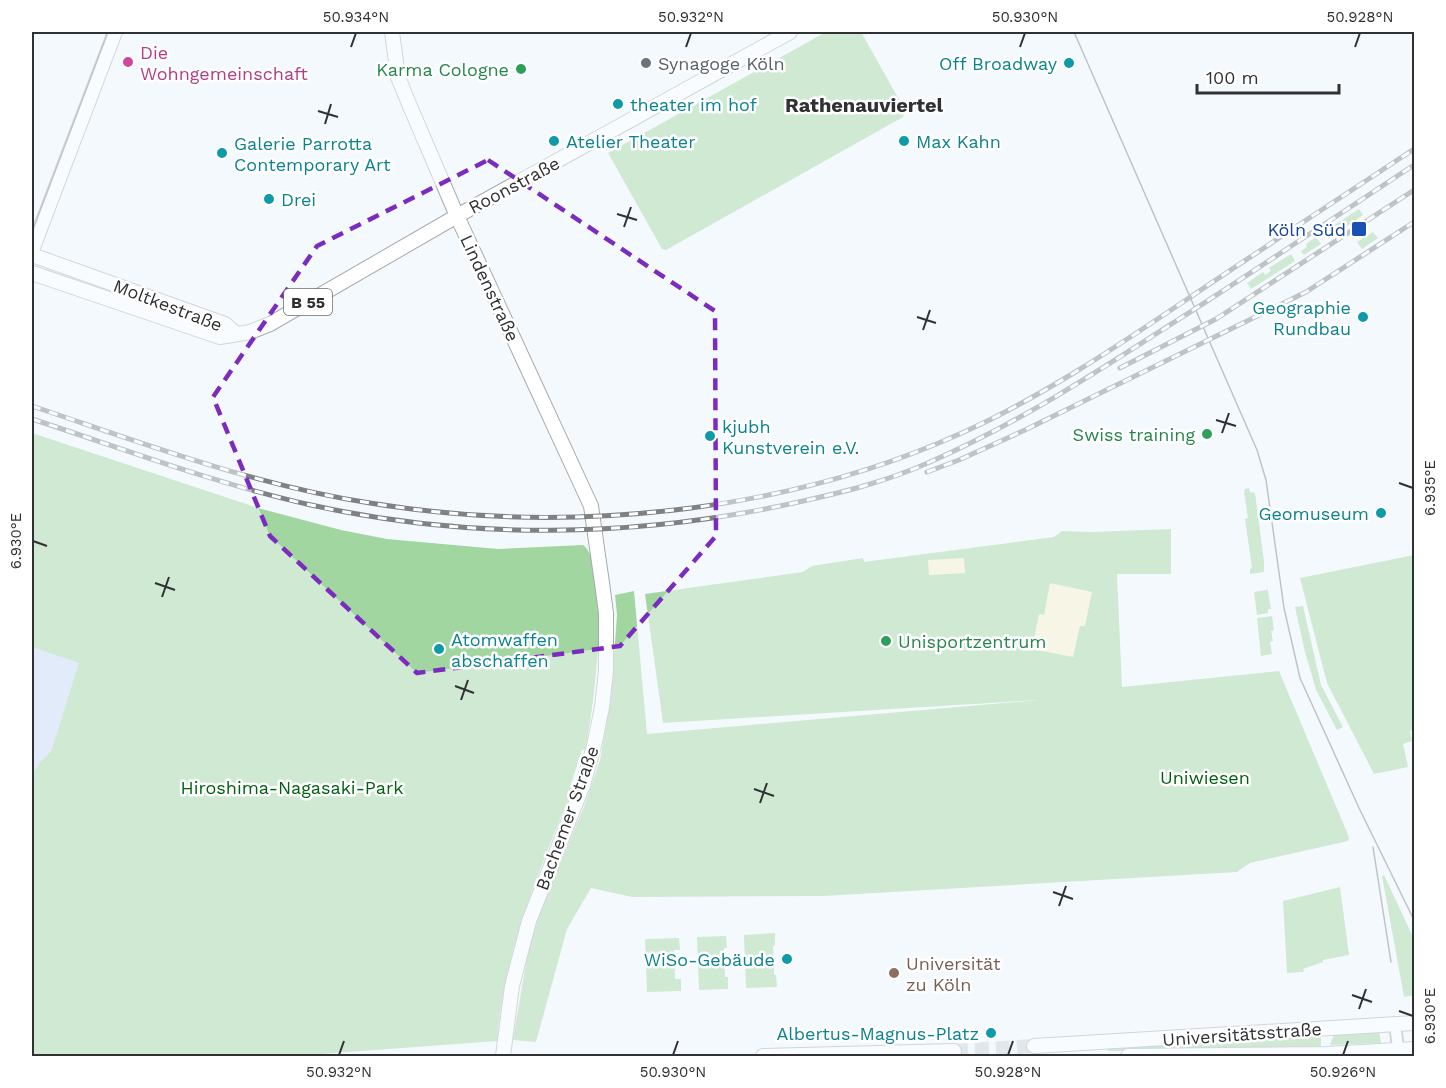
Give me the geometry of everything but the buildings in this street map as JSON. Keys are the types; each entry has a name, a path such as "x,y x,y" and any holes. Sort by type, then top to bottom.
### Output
{"main road":[{"path":"32,253 115,32"},
{"name":"Lindenstraße","path":"392,32 399,81 457,216 591,506"},
{"name":"Roonstraße","path":"236,334 250,332 270,324 457,216 790,32"},
{"name":"Moltkestraße","path":"32,253 225,324 236,334"},
{"name":"Moltkestraße","path":"32,273 220,337 236,334"},
{"name":"Bachemer Straße","path":"502,1056 512,986 520,950 529,921 583,785 602,707 606,671 606,614 591,506"},
{"name":"Universitätsstraße","path":"1034,1046 1414,1023"},
{"name":"Universitätsstraße","path":"1128,1056 1398,1053 1414,1049"},
{"path":"763,1056 954,1051"}],"street":[{"path":"1395,1024 1398,1053"}],"highlighted area":[{"path":"488,160 715,311 716,536 620,646 417,673 270,536 213,397 317,246"}],"green space":[{"path":"826,32 861,32 905,110 903,117 666,250 662,249 608,153"},
{"path":"1359,209 1363,215 1337,233 1333,226"},
{"path":"1373,232 1378,238 1362,249 1357,242"},
{"path":"1316,237 1321,244 1304,255 1301,251"},
{"path":"1291,254 1295,261 1251,289 1247,283 1263,272 1265,275 1271,271 1269,268"},
{"path":"46,269 221,330 220,332"},
{"name":"Hiroshima-Nagasaki-Park","path":"32,433 258,508 341,530 387,539 498,549 583,545 592,559 597,581 599,610 596,676 585,750 582,750 570,787 573,788 536,881 515,942 501,1007 497,1041 294,1056 32,1056"},
{"path":"1249,488 1250,492 1255,493 1264,561 1264,572 1250,574 1252,568 1245,519 1248,518 1244,492"},
{"name":"Uniwiesen","path":"1171,529 1171,574 1117,574 1122,687 1279,671 1349,837 1348,841 1250,863 1237,872 823,896 632,897 591,888 567,929 536,1042 513,1040 528,951 541,910 585,804 600,760 611,698 617,615 615,595 634,591 647,734 1038,700 663,723 645,594 803,572 812,566 863,558 864,562 1054,537 1062,531"},
{"path":"1414,555 1414,730 1410,731 1412,741 1403,744 1408,767 1374,774 1327,683 1300,578"},
{"path":"1267,586 1271,609 1268,609 1268,613 1257,615 1254,592 1267,590"},
{"path":"1303,606 1321,685 1343,727 1337,730 1316,690 1305,652 1295,607"},
{"path":"1272,616 1274,630 1271,631 1273,641 1270,642 1272,654 1261,656 1257,618"},
{"path":"1384,875 1414,939 1414,995 1404,997 1382,876"},
{"path":"1340,887 1349,955 1323,960 1323,962 1303,969 1304,972 1287,973 1283,901"},
{"path":"775,933 774,975 776,975 777,987 746,988 744,935"},
{"path":"726,936 725,977 728,977 728,989 699,990 697,937"},
{"path":"679,938 680,950 674,950 675,979 681,979 681,991 647,992 645,939"},
{"path":"1379,1031 1381,1043 1330,1045 1334,1034"},
{"path":"1321,1034 1321,1046 1215,1051 1108,1051 1107,1048"}],"sand":[{"path":"964,558 965,573 929,575 928,560"},
{"path":"1050,583 1092,592 1085,626 1080,626 1073,657 1032,649 1039,614 1044,615"}],"water":[{"path":"32,647 79,663 51,752 41,761 32,775"}],"tunnel":[{"path":"954,1051 1034,1046"}],"tram line":[{"path":"32,232 108,32"},
{"path":"1074,32 1257,450 1266,480 1284,608 1300,678 1359,808 1414,920"},
{"path":"1373,847 1391,962"}],"railway":[{"path":"32,406 199,462 284,485 370,503 444,512 519,517 596,516 672,510 748,499 823,482 895,460 964,432 1021,404 1130,337 1414,149"},
{"path":"32,419 240,487 311,505 371,516 491,529 552,530 674,523 734,515 846,491 880,481 930,462 995,431 1116,360 1414,165"},
{"path":"1120,368 1216,319 1414,190"},
{"path":"927,472 1025,430 1306,292 1414,222"}],"place":[{"name":"Die Wohngemeinschaft","path":"128,62"},
{"name":"Synagoge Köln","path":"646,63"},
{"name":"Off Broadway","path":"1069,63"},
{"name":"Karma Cologne","path":"521,69"},
{"name":"theater im hof","path":"618,104"},
{"name":"Atelier Theater","path":"554,141"},
{"name":"Max Kahn","path":"904,141"},
{"name":"Galerie Parrotta Contemporary Art","path":"222,153"},
{"name":"Drei","path":"269,199"},
{"name":"Köln Süd","path":"1359,229"},
{"name":"Geographie Rundbau","path":"1363,317"},
{"name":"Swiss training","path":"1207,434"},
{"name":"kjubh Kunstverein e.V.","path":"710,436"},
{"name":"Geomuseum","path":"1381,513"},
{"name":"Unisportzentrum","path":"886,641"},
{"name":"Atomwaffen abschaffen","path":"439,649"},
{"name":"WiSo-Gebäude","path":"787,959"},
{"name":"Universität zu Köln","path":"894,973"},
{"name":"Albertus-Magnus-Platz","path":"991,1033"}],"district":[{"name":"Rathenauviertel","path":"864,105"}]}
